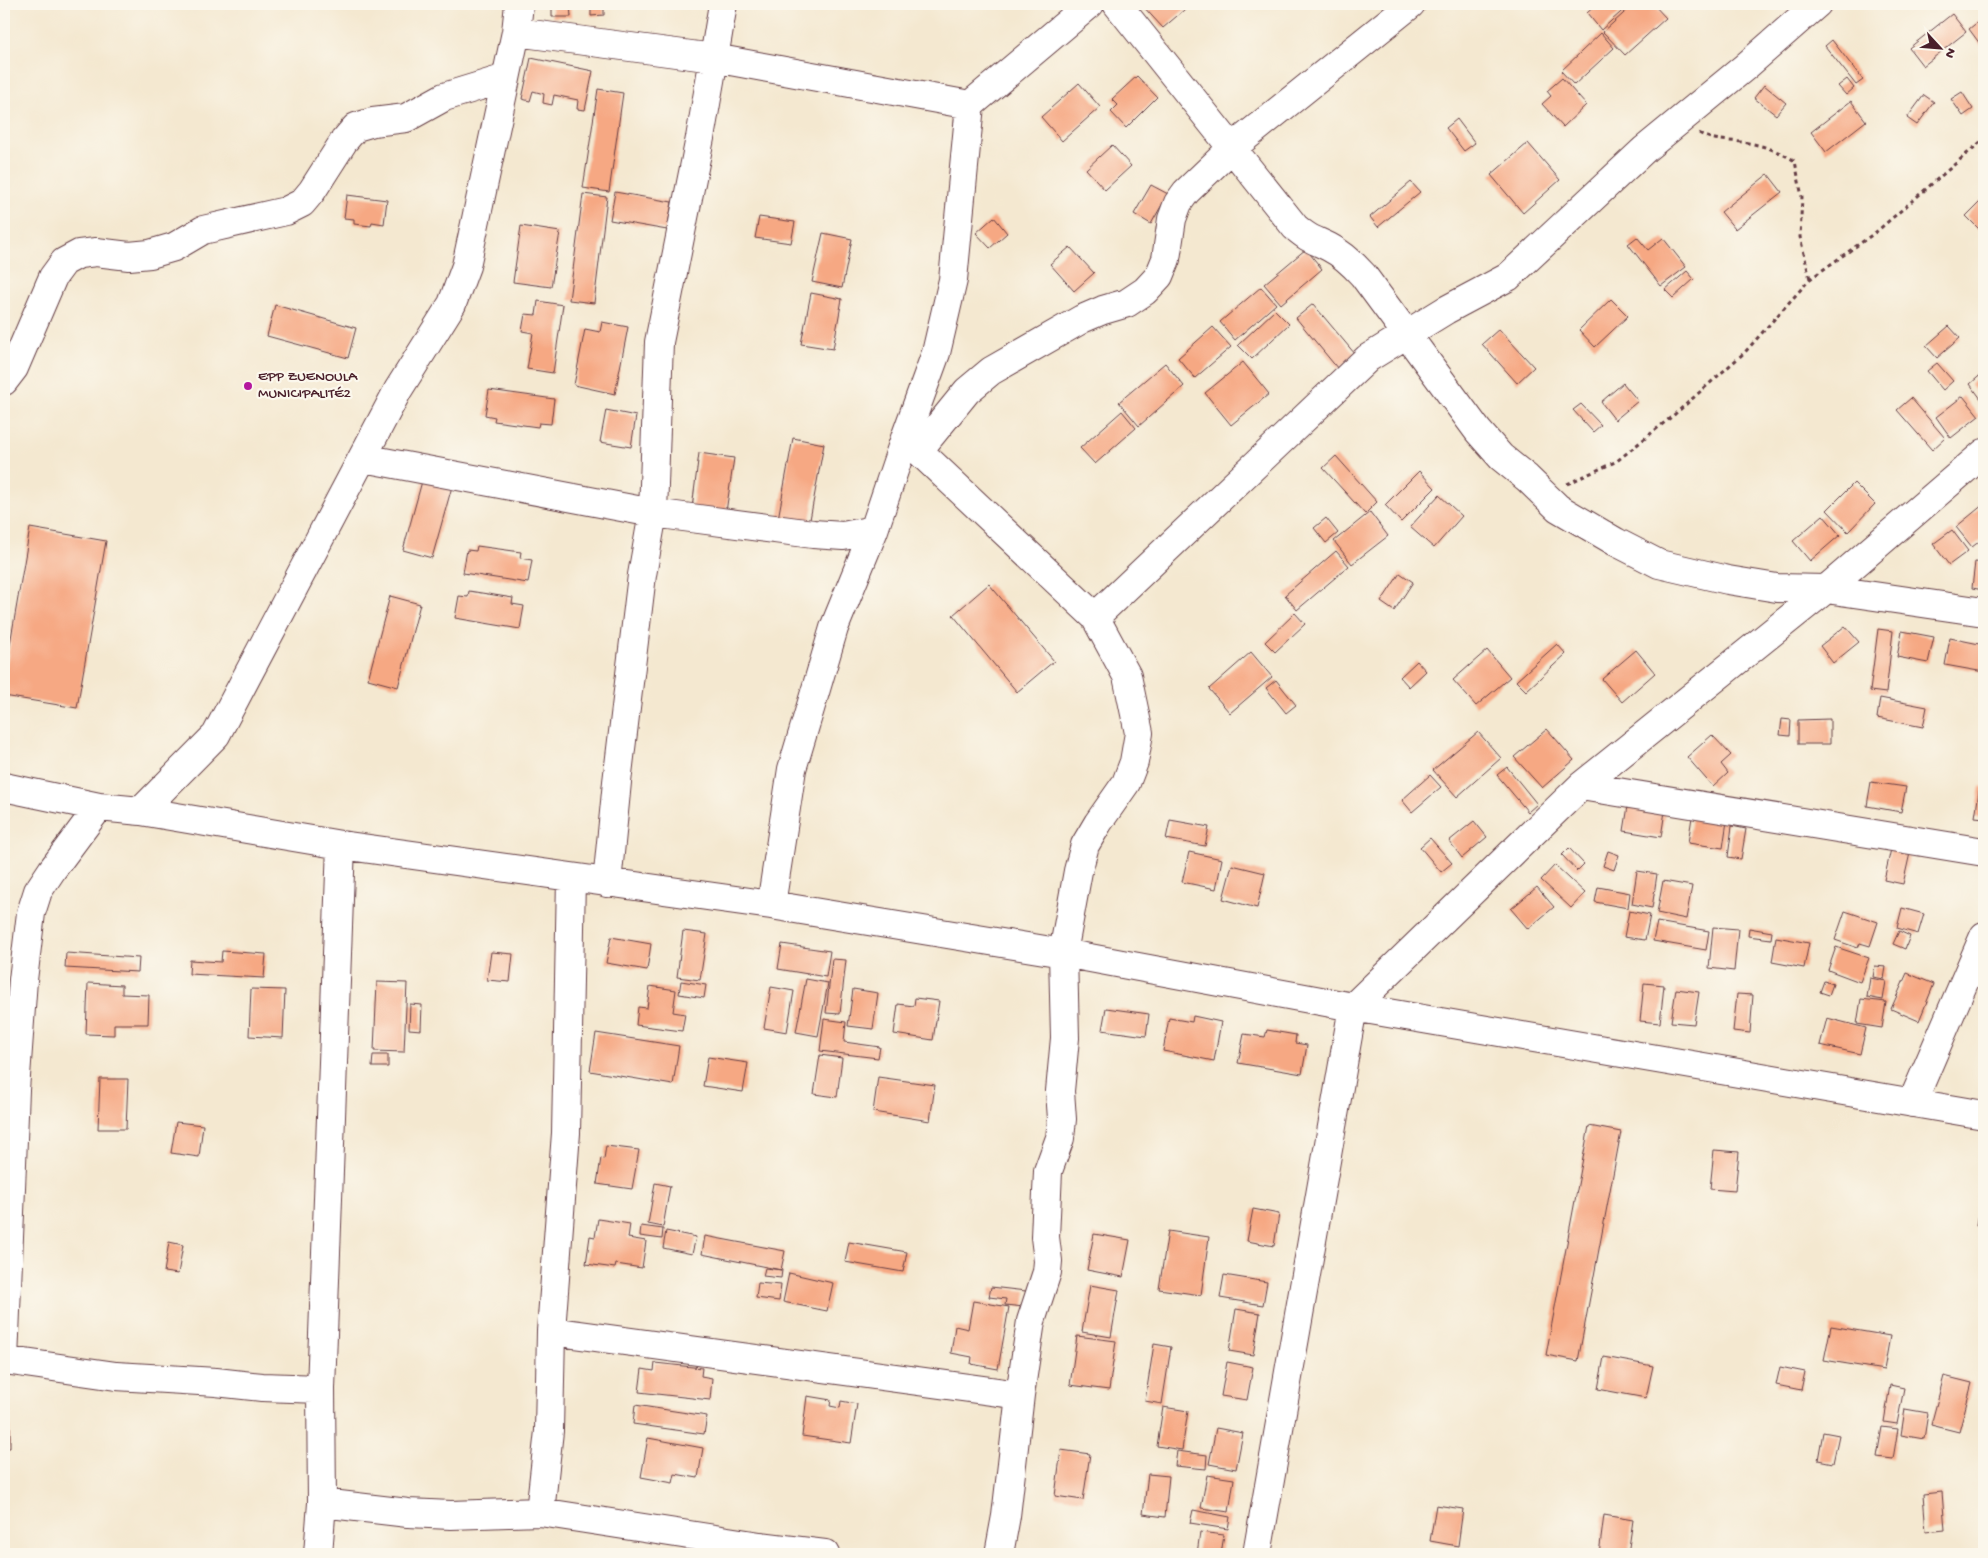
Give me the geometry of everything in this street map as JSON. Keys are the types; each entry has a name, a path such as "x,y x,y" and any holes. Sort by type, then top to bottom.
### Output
{"street":[{"path":"141,811 216,735 398,390 452,304 463,273 516,32 519,4"},
{"path":"607,883 641,584 653,513 659,342 700,138 723,4"},
{"path":"771,905 792,769 834,628 912,444 936,353 953,280 970,105 1090,4"},
{"path":"1117,4 1302,233 1308,239 1329,247 1350,260 1478,431 1501,457 1558,508 1659,564 1777,588 1826,589 1984,612"},
{"path":"912,444 967,391 991,371 1082,319 1127,303 1145,291 1159,276 1166,258 1172,218 1178,203 1186,192 1232,148 1411,4"},
{"path":"1095,617 1368,358 1446,310 1508,277 1646,149 1817,4"},
{"path":"516,32 714,58 970,105"},
{"path":"4,380 14,368 53,277 64,262 79,254 96,252 129,256 150,254 174,247 203,230 286,211 302,203 312,192 344,141 356,127 373,122 406,118 444,98 506,78"},
{"path":"912,444 1095,617 1127,676 1139,733 1134,762 1126,783 1085,845 1078,871 1063,954 1065,1038 1060,1091 1062,1119 1060,1138 1048,1171 1045,1238 1047,1272 1031,1321 1020,1395 1006,1516 999,1554"},
{"path":"1258,1554 1353,1007 1581,786 1826,589 1984,453"},
{"path":"363,458 653,513 813,534 843,536 874,530"},
{"path":"1581,786 1984,852"},
{"path":"4,787 100,807 141,811 341,845 771,905 1063,954 1353,1007 1984,1115"},
{"path":"100,807 38,891 31,913 9,1094 4,1360 116,1376 216,1382 262,1387 320,1389"},
{"path":"318,1554 322,1504 320,1389 341,845"},
{"path":"540,1512 549,1431 551,1331 566,1133 571,878"},
{"path":"1912,1102 1984,936"},
{"path":"551,1331 1020,1395"},
{"path":"322,1504 408,1513 451,1515 540,1512 760,1546 825,1554"}],"path":[{"path":"1679,122 1704,136 1772,148 1796,161 1802,197 1800,237 1810,279"},
{"path":"1544,495 1617,462 1746,352 1810,279 1876,232 1984,139"}],"building":[{"path":"552,4 570,4 571,17 552,17"},
{"path":"591,4 604,4 604,15 591,16"},
{"path":"1141,4 1191,4 1163,28"},
{"path":"1597,4 1630,4 1601,30 1587,13"},
{"path":"1634,4 1653,4 1666,18 1625,55 1603,32"},
{"path":"1952,14 1966,32 1923,66 1909,48"},
{"path":"1984,17 1984,47 1983,48 1969,29"},
{"path":"1601,33 1614,48 1574,85 1561,71"},
{"path":"1832,40 1863,80 1856,85 1825,46"},
{"path":"531,58 593,71 585,110 577,109 578,100 554,95 552,105 543,103 544,94 533,91 530,101 522,99"},
{"path":"1137,76 1157,97 1126,128 1111,112 1118,105 1112,99"},
{"path":"1562,78 1586,105 1563,127 1542,104 1551,96 1547,91"},
{"path":"1847,79 1854,88 1846,95 1838,86"},
{"path":"1079,83 1100,107 1062,141 1041,117"},
{"path":"1764,85 1786,103 1776,115 1754,98"},
{"path":"598,89 623,93 609,192 583,188"},
{"path":"1962,92 1973,109 1963,116 1951,99"},
{"path":"1924,95 1934,102 1917,125 1907,118"},
{"path":"1851,101 1866,121 1826,152 1811,132"},
{"path":"1457,119 1475,143 1464,151 1446,128"},
{"path":"1528,143 1560,180 1523,213 1491,175"},
{"path":"1112,145 1131,166 1105,190 1086,169"},
{"path":"1768,174 1782,192 1735,229 1721,212"},
{"path":"1411,182 1420,192 1378,227 1370,217"},
{"path":"1151,185 1168,194 1151,224 1134,214"},
{"path":"615,192 672,202 667,230 610,220"},
{"path":"583,194 607,197 594,303 569,300"},
{"path":"347,195 387,200 384,224 372,222 371,226 354,224 354,219 344,218"},
{"path":"1981,201 1984,204 1983,233 1966,216"},
{"path":"759,217 795,222 791,243 755,238"},
{"path":"994,217 1007,233 990,248 976,233"},
{"path":"521,226 560,232 551,287 513,282"},
{"path":"823,233 852,239 842,288 812,282"},
{"path":"1637,237 1648,250 1663,238 1686,267 1661,286 1628,244"},
{"path":"1070,247 1094,273 1074,291 1050,264"},
{"path":"1306,249 1322,269 1281,304 1264,284"},
{"path":"1687,271 1694,279 1673,298 1665,290"},
{"path":"1261,287 1276,304 1235,340 1220,322"},
{"path":"811,293 842,299 833,349 801,344"},
{"path":"1611,299 1628,316 1595,347 1579,330"},
{"path":"538,301 563,305 553,373 527,369 533,333 522,331 525,314 536,315"},
{"path":"1313,304 1355,354 1338,369 1296,318"},
{"path":"275,305 356,328 348,358 267,336"},
{"path":"1275,310 1289,324 1252,359 1238,345"},
{"path":"602,322 628,327 615,394 574,385 585,329 600,332"},
{"path":"1949,326 1960,338 1937,358 1926,346"},
{"path":"1213,327 1231,347 1195,378 1178,358"},
{"path":"1499,329 1534,367 1517,383 1482,344"},
{"path":"1243,362 1269,394 1231,425 1205,393"},
{"path":"1165,363 1184,386 1139,426 1119,402"},
{"path":"1937,363 1953,381 1943,390 1927,371"},
{"path":"1984,372 1984,403 1970,384"},
{"path":"1623,383 1638,401 1615,420 1601,402"},
{"path":"489,390 554,399 551,424 539,423 538,427 494,421 495,417 485,415"},
{"path":"1963,396 1979,416 1951,438 1936,417"},
{"path":"1911,398 1945,438 1932,450 1897,410"},
{"path":"1581,404 1601,425 1593,432 1573,410"},
{"path":"606,410 636,416 631,447 600,442"},
{"path":"1122,411 1136,428 1095,464 1080,448"},
{"path":"793,438 824,444 809,525 778,519"},
{"path":"699,453 734,458 726,512 692,508"},
{"path":"1336,456 1377,502 1365,514 1323,468"},
{"path":"1419,471 1435,488 1401,522 1385,505"},
{"path":"424,474 453,483 432,558 403,550"},
{"path":"1854,483 1875,504 1848,532 1827,510"},
{"path":"1439,495 1462,516 1434,548 1410,527"},
{"path":"1984,504 1984,538 1972,547 1956,527"},
{"path":"1370,512 1388,536 1352,564 1334,541"},
{"path":"1823,515 1840,535 1810,561 1793,541"},
{"path":"1326,518 1338,533 1326,543 1314,528"},
{"path":"30,528 106,541 77,708 4,696 4,679"},
{"path":"1952,530 1968,551 1949,565 1933,544"},
{"path":"477,546 521,552 520,558 532,560 528,583 463,573 467,550 476,551"},
{"path":"1336,551 1349,566 1297,610 1285,595"},
{"path":"1975,562 1984,563 1984,590 1972,588"},
{"path":"1400,573 1413,582 1394,611 1381,602"},
{"path":"989,584 1054,661 1017,692 953,615"},
{"path":"469,591 513,598 512,604 524,606 520,629 455,618 459,596 468,597"},
{"path":"390,596 420,604 398,687 368,679"},
{"path":"1295,613 1305,624 1275,652 1265,642"},
{"path":"1845,626 1859,642 1833,663 1820,646"},
{"path":"1878,629 1893,631 1886,693 1870,691"},
{"path":"1902,631 1934,637 1928,663 1897,657"},
{"path":"1950,638 1984,645 1984,672 1945,665"},
{"path":"1557,644 1566,654 1526,691 1516,681"},
{"path":"1487,650 1510,677 1476,706 1453,680"},
{"path":"1636,650 1655,673 1622,702 1602,679"},
{"path":"1251,652 1272,677 1230,713 1209,689"},
{"path":"1417,661 1426,671 1409,687 1400,677"},
{"path":"1276,680 1296,705 1286,713 1266,688"},
{"path":"1880,698 1927,707 1923,727 1877,718"},
{"path":"1782,719 1791,720 1790,736 1780,735"},
{"path":"1830,719 1830,744 1798,744 1798,720"},
{"path":"1547,729 1574,760 1542,788 1514,757"},
{"path":"1478,732 1501,758 1457,797 1433,770"},
{"path":"1712,735 1731,755 1721,764 1728,773 1713,787 1687,757"},
{"path":"1507,767 1537,804 1528,812 1497,775"},
{"path":"1430,775 1441,787 1412,812 1402,800"},
{"path":"1871,782 1906,787 1901,812 1867,806"},
{"path":"1980,786 1984,787 1984,818 1975,817"},
{"path":"1628,806 1665,811 1661,837 1624,831"},
{"path":"1692,817 1727,821 1723,848 1688,843"},
{"path":"1170,820 1209,827 1205,846 1166,839"},
{"path":"1474,821 1487,837 1462,858 1449,841"},
{"path":"1732,826 1746,829 1741,859 1728,857"},
{"path":"1430,838 1452,863 1441,872 1420,847"},
{"path":"1569,848 1584,864 1577,871 1562,855"},
{"path":"1891,849 1910,853 1903,884 1884,880"},
{"path":"1608,851 1619,855 1614,870 1603,866"},
{"path":"1189,852 1222,859 1216,889 1182,882"},
{"path":"1232,865 1265,873 1257,908 1223,899"},
{"path":"1555,865 1585,893 1571,908 1541,880"},
{"path":"1637,871 1657,874 1652,908 1632,904"},
{"path":"1663,881 1692,886 1686,919 1657,913"},
{"path":"1537,887 1554,907 1528,929 1511,909"},
{"path":"1598,887 1630,893 1628,908 1595,902"},
{"path":"1902,908 1924,914 1918,934 1897,928"},
{"path":"1629,911 1650,915 1645,940 1624,937"},
{"path":"1845,911 1878,922 1870,946 1860,943 1858,948 1835,940"},
{"path":"1657,922 1709,931 1706,950 1653,941"},
{"path":"1713,927 1738,929 1734,971 1709,968"},
{"path":"1749,928 1772,932 1771,939 1748,936"},
{"path":"683,931 707,934 700,980 677,977"},
{"path":"1899,931 1910,936 1905,949 1893,944"},
{"path":"611,937 651,944 647,970 606,963"},
{"path":"1776,937 1809,943 1804,968 1772,962"},
{"path":"782,944 830,951 826,977 778,969"},
{"path":"1836,947 1869,958 1860,982 1828,970"},
{"path":"222,951 266,954 264,978 189,974 190,960 221,962"},
{"path":"491,952 513,954 510,982 487,980"},
{"path":"66,953 139,958 138,972 65,968"},
{"path":"832,959 846,960 840,1014 826,1013"},
{"path":"1875,966 1886,967 1884,979 1873,977"},
{"path":"1907,973 1934,984 1919,1021 1891,1009"},
{"path":"1870,978 1886,981 1883,1000 1867,997"},
{"path":"806,979 828,983 818,1036 796,1032"},
{"path":"681,981 706,985 704,998 679,994"},
{"path":"1824,981 1833,984 1829,995 1820,992"},
{"path":"377,982 407,983 404,1052 374,1051"},
{"path":"88,983 122,985 122,994 149,995 148,1024 114,1024 114,1035 86,1034"},
{"path":"1644,983 1664,985 1660,1023 1640,1021"},
{"path":"650,986 676,990 673,1012 685,1014 682,1031 636,1025 638,1007 647,1008"},
{"path":"771,987 794,991 787,1032 764,1028"},
{"path":"251,989 285,990 283,1038 249,1036"},
{"path":"853,989 878,993 873,1029 848,1026"},
{"path":"1676,989 1699,992 1694,1024 1671,1022"},
{"path":"1737,994 1753,995 1750,1033 1733,1031"},
{"path":"915,998 939,1001 933,1040 894,1034 898,1004 914,1006"},
{"path":"1861,999 1886,1002 1882,1028 1857,1024"},
{"path":"410,1004 422,1005 421,1030 409,1029"},
{"path":"1106,1008 1149,1014 1146,1036 1102,1030"},
{"path":"1193,1016 1221,1022 1214,1061 1163,1051 1169,1018 1192,1022"},
{"path":"1827,1018 1866,1028 1860,1054 1820,1045"},
{"path":"824,1019 846,1022 844,1042 880,1047 878,1058 820,1051"},
{"path":"1267,1030 1296,1035 1295,1043 1307,1045 1302,1074 1238,1063 1244,1034 1265,1037"},
{"path":"596,1033 679,1046 673,1085 590,1071"},
{"path":"373,1055 388,1055 388,1067 372,1067"},
{"path":"820,1055 842,1058 837,1097 814,1094"},
{"path":"708,1057 748,1063 743,1092 703,1086"},
{"path":"878,1077 935,1085 930,1121 873,1112"},
{"path":"100,1079 128,1079 126,1129 98,1129"},
{"path":"176,1122 203,1125 199,1157 171,1153"},
{"path":"1589,1126 1621,1132 1578,1361 1546,1355"},
{"path":"606,1146 639,1150 632,1189 597,1184 601,1158 604,1159"},
{"path":"1714,1150 1739,1152 1735,1191 1710,1189"},
{"path":"655,1183 670,1186 663,1227 648,1224"},
{"path":"1982,1190 1984,1190 1984,1226 1976,1225"},
{"path":"1253,1209 1279,1214 1274,1246 1247,1241"},
{"path":"598,1219 630,1224 628,1238 646,1241 642,1268 616,1264 615,1268 586,1264 590,1236 595,1237"},
{"path":"641,1226 663,1229 662,1239 640,1236"},
{"path":"666,1231 696,1237 692,1254 663,1248"},
{"path":"1168,1231 1209,1237 1201,1295 1159,1289"},
{"path":"1094,1234 1130,1240 1123,1277 1087,1270"},
{"path":"705,1236 785,1251 781,1270 702,1254"},
{"path":"169,1242 183,1245 178,1274 164,1272"},
{"path":"849,1242 907,1252 903,1272 845,1262"},
{"path":"765,1268 782,1270 781,1278 763,1276"},
{"path":"789,1273 833,1283 827,1311 783,1302"},
{"path":"1224,1275 1267,1282 1263,1305 1220,1298"},
{"path":"758,1283 781,1285 779,1301 756,1298"},
{"path":"1090,1285 1119,1290 1111,1337 1082,1332"},
{"path":"991,1287 1026,1291 1024,1307 1005,1305 1006,1299 989,1297"},
{"path":"973,1301 1009,1307 998,1369 971,1364 972,1357 951,1353 955,1326 968,1329"},
{"path":"1236,1309 1260,1313 1253,1355 1229,1351"},
{"path":"1831,1326 1890,1336 1884,1370 1824,1360"},
{"path":"1077,1336 1116,1341 1109,1390 1070,1385"},
{"path":"1154,1344 1171,1347 1162,1404 1145,1401"},
{"path":"1604,1357 1653,1366 1646,1398 1598,1389"},
{"path":"1227,1362 1253,1367 1247,1400 1221,1396"},
{"path":"655,1363 702,1368 701,1376 712,1378 710,1400 639,1392 642,1369 654,1371"},
{"path":"1780,1367 1805,1372 1801,1390 1776,1385"},
{"path":"1944,1376 1972,1383 1959,1432 1931,1425"},
{"path":"1890,1385 1904,1388 1897,1424 1884,1422"},
{"path":"807,1396 831,1400 830,1406 840,1408 841,1401 857,1404 851,1443 802,1436"},
{"path":"635,1405 707,1416 704,1434 633,1424"},
{"path":"1163,1407 1188,1411 1182,1450 1157,1446"},
{"path":"1905,1409 1928,1413 1924,1439 1901,1435"},
{"path":"10,1419 10,1448 4,1448 4,1420"},
{"path":"1882,1427 1898,1429 1893,1459 1877,1457"},
{"path":"1216,1428 1243,1433 1236,1469 1209,1464"},
{"path":"1823,1432 1839,1435 1833,1463 1818,1460"},
{"path":"648,1438 703,1448 698,1478 675,1474 673,1483 641,1477"},
{"path":"1061,1450 1090,1454 1083,1500 1055,1496"},
{"path":"1177,1451 1207,1455 1206,1469 1175,1466"},
{"path":"1148,1474 1169,1476 1165,1517 1143,1514"},
{"path":"1207,1475 1234,1479 1229,1512 1201,1508"},
{"path":"1942,1492 1945,1530 1926,1532 1923,1494"},
{"path":"1436,1505 1463,1509 1458,1546 1430,1541"},
{"path":"1193,1510 1230,1517 1228,1529 1190,1523"},
{"path":"1604,1515 1633,1520 1628,1554 1599,1554"},
{"path":"1200,1532 1224,1535 1221,1554 1197,1554"},
{"path":"1691,1550 1714,1550 1714,1554 1691,1554"}],"place":[{"name":"EPP ZUENOULA MUNICIPALITÉ2","path":"248,386"}]}
